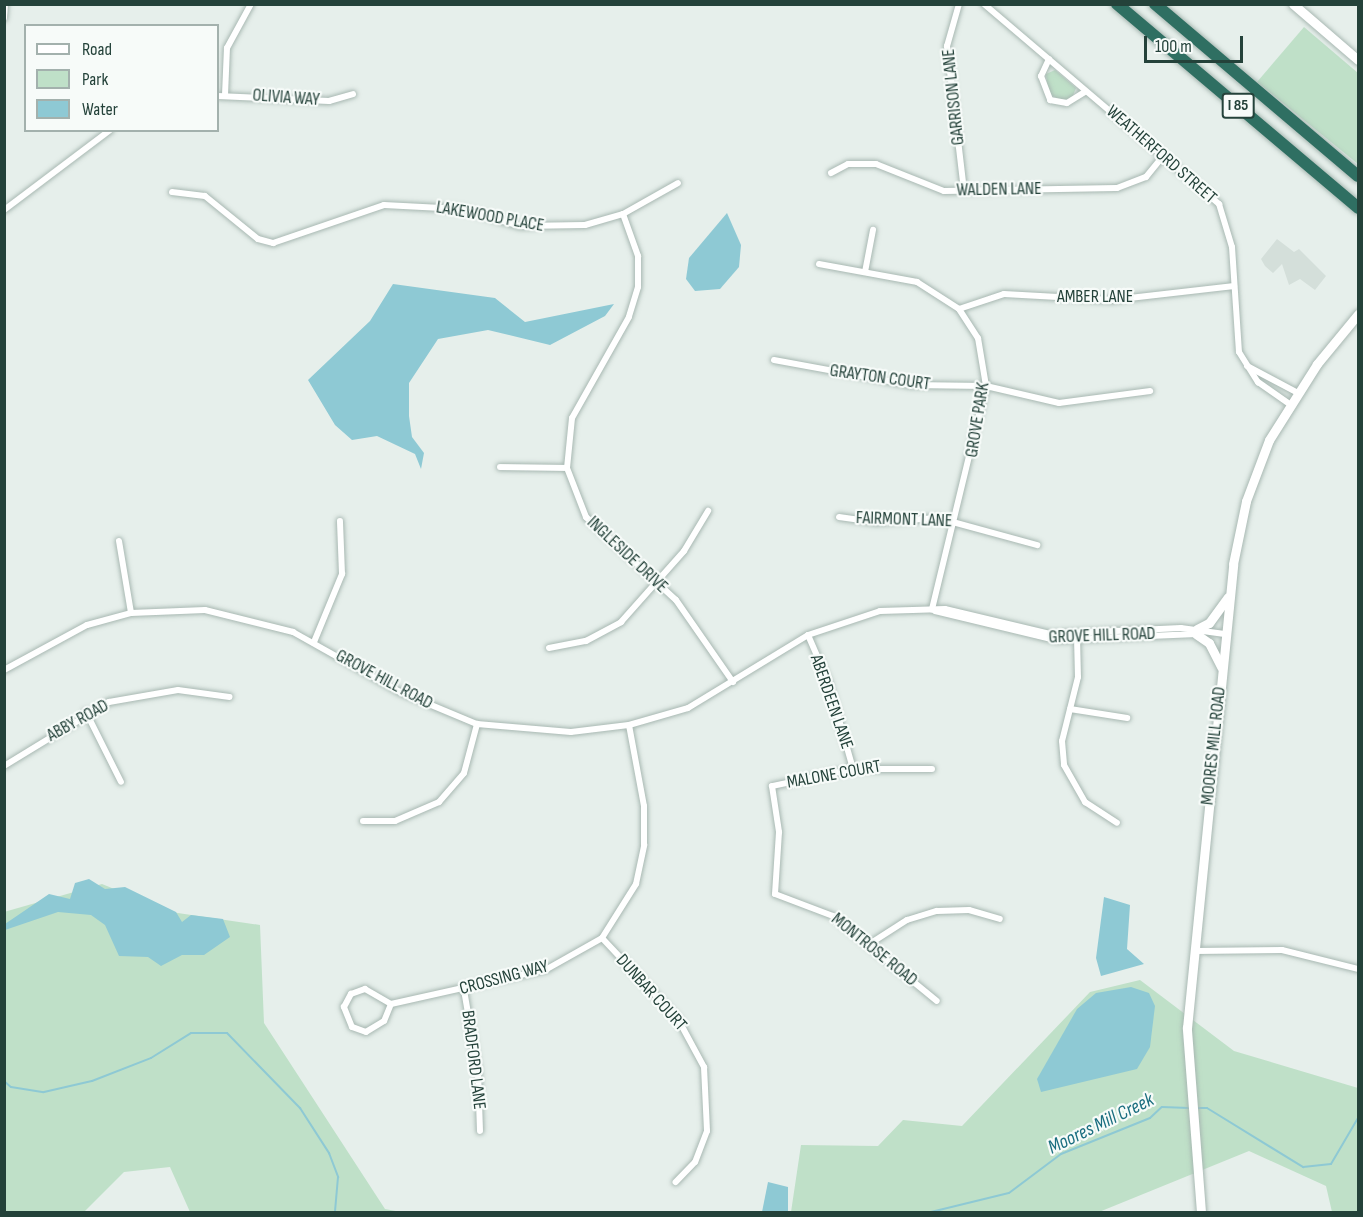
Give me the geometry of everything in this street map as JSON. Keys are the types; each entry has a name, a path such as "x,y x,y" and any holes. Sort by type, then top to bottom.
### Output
{"highway":[{"name":"I 85","path":"1117,4 1359,208"},
{"name":"I 85","path":"1155,4 1359,176"}],"street":[{"path":"4,4 4,18"},
{"path":"221,96 227,48 251,4"},
{"name":"GARRISON LANE","path":"959,4 947,46 964,191"},
{"name":"WEATHERFORD STREET","path":"984,4 1219,204 1229,223 1236,339 1247,366 1258,382 1289,404"},
{"path":"1293,4 1359,60"},
{"path":"1049,59 1041,76 1050,100 1067,103 1086,90"},
{"name":"OLIVIA WAY","path":"221,96 329,101 352,94"},
{"path":"4,210 107,132"},
{"name":"WALDEN LANE","path":"831,173 848,164 876,164 932,188 964,191 1117,188 1146,177 1163,156"},
{"name":"LAKEWOOD PLACE","path":"172,192 205,196 252,235 273,243 384,205 461,209 545,229 623,214 678,183"},
{"name":"INGLESIDE DRIVE","path":"623,214 638,256 638,287 629,317 572,418 567,468 586,517 658,584 696,626 733,682"},
{"path":"865,272 873,230"},
{"name":"GROVE PARK","path":"819,264 917,282 959,309 978,338 986,386 970,466 952,520 932,610"},
{"name":"AMBER LANE","path":"959,309 1004,294 1112,300 1234,286"},
{"name":"MOORES MILL ROAD","path":"1201,1212 1190,1094 1187,1028 1230,595 1254,476 1289,404 1359,314"},
{"name":"GRAYTON COURT","path":"774,360 910,385 986,386 1059,403 1150,391"},
{"path":"1247,366 1298,393"},
{"path":"500,467 567,468"},
{"path":"549,648 600,635 638,607 658,584 708,511"},
{"name":"FAIRMONT LANE","path":"839,517 952,520 1037,545"},
{"path":"314,642 342,574 340,520"},
{"path":"119,541 131,613"},
{"path":"1222,669 1209,643 1199,632 1209,623 1230,595"},
{"name":"GROVE HILL ROAD","path":"4,670 66,633 131,613 228,613 314,642 400,692 477,724 548,732 629,725 688,708 808,635 858,615 932,610 1031,632 1077,636 1199,632 1225,634"},
{"name":"ABERDEEN LANE","path":"808,635 831,690 853,769"},
{"path":"1077,636 1078,677 1062,741 1067,773 1085,802 1117,823"},
{"name":"ABBY ROAD","path":"4,766 86,712 154,692 230,697"},
{"path":"1070,708 1127,718"},
{"path":"86,712 121,782"},
{"path":"363,820 395,821 439,802 464,773 477,724"},
{"name":"CROSSING WAY","path":"391,1004 464,990 547,969 602,938 636,884 644,845 644,806 629,725"},
{"name":"MALONE COURT","path":"775,894 780,832 772,786 853,769 932,768"},
{"name":"MONTROSE ROAD","path":"775,894 812,905 871,944 937,1001"},
{"path":"871,944 907,920 937,911 969,910 1000,919"},
{"name":"DUNBAR COURT","path":"602,938 683,1026 705,1067 706,1131 695,1162 676,1182"},
{"path":"1195,951 1282,950 1359,969"},
{"path":"357,990 372,990 391,1004 373,1030 358,1030 345,1015 357,990"},
{"name":"BRADFORD LANE","path":"464,990 478,1071 480,1131"}],"shaded area":[{"path":"1277,239 1294,252 1299,249 1326,276 1315,290 1300,279 1289,285 1282,264 1273,273 1265,266 1261,259"}],"green space":[{"path":"1304,27 1358,73 1358,164 1257,82"},
{"path":"1055,70 1076,88 1072,98 1060,100 1048,93 1046,74"},
{"path":"102,884 171,912 260,925 264,1023 385,1209 401,1212 190,1212 170,1167 124,1172 84,1212 5,1212 4,912"},
{"path":"1140,980 1234,1051 1358,1088 1358,1212 1332,1212 1326,1186 1249,1151 1099,1212 791,1212 801,1145 878,1146 903,1120 962,1126 1090,992"}],"water":[{"path":"727,213 741,245 739,267 720,289 695,291 686,279 689,258"},
{"path":"393,284 495,298 525,322 614,304 605,316 550,345 488,330 438,339 409,383 409,416 412,437 424,453 421,469 415,454 377,436 352,440 335,425 308,380 370,321"},
{"path":"89,879 105,889 125,887 176,912 182,922 191,915 223,919 230,937 204,955 182,955 161,966 148,957 119,956 105,925 91,915 58,912 5,930 5,924 49,894 70,899 75,883"},
{"path":"1104,897 1130,905 1127,949 1144,964 1101,976 1096,958"},
{"path":"1131,987 1149,993 1155,1006 1150,1047 1137,1069 1041,1092 1037,1079 1077,1009 1096,993"},
{"path":"768,1182 788,1187 788,1212 762,1212"}],"waterway":[{"name":"Moores Mill Creek","path":"4,1081 11,1087 44,1092 92,1081 151,1058 191,1033 227,1033 300,1108 329,1153 338,1177 335,1212"},
{"name":"Moores Mill Creek","path":"931,1212 1009,1193 1061,1154 1150,1118 1162,1107 1189,1108"},
{"name":"Moores Mill Creek","path":"1195,1108 1207,1108 1303,1167 1331,1164 1358,1118"}]}
